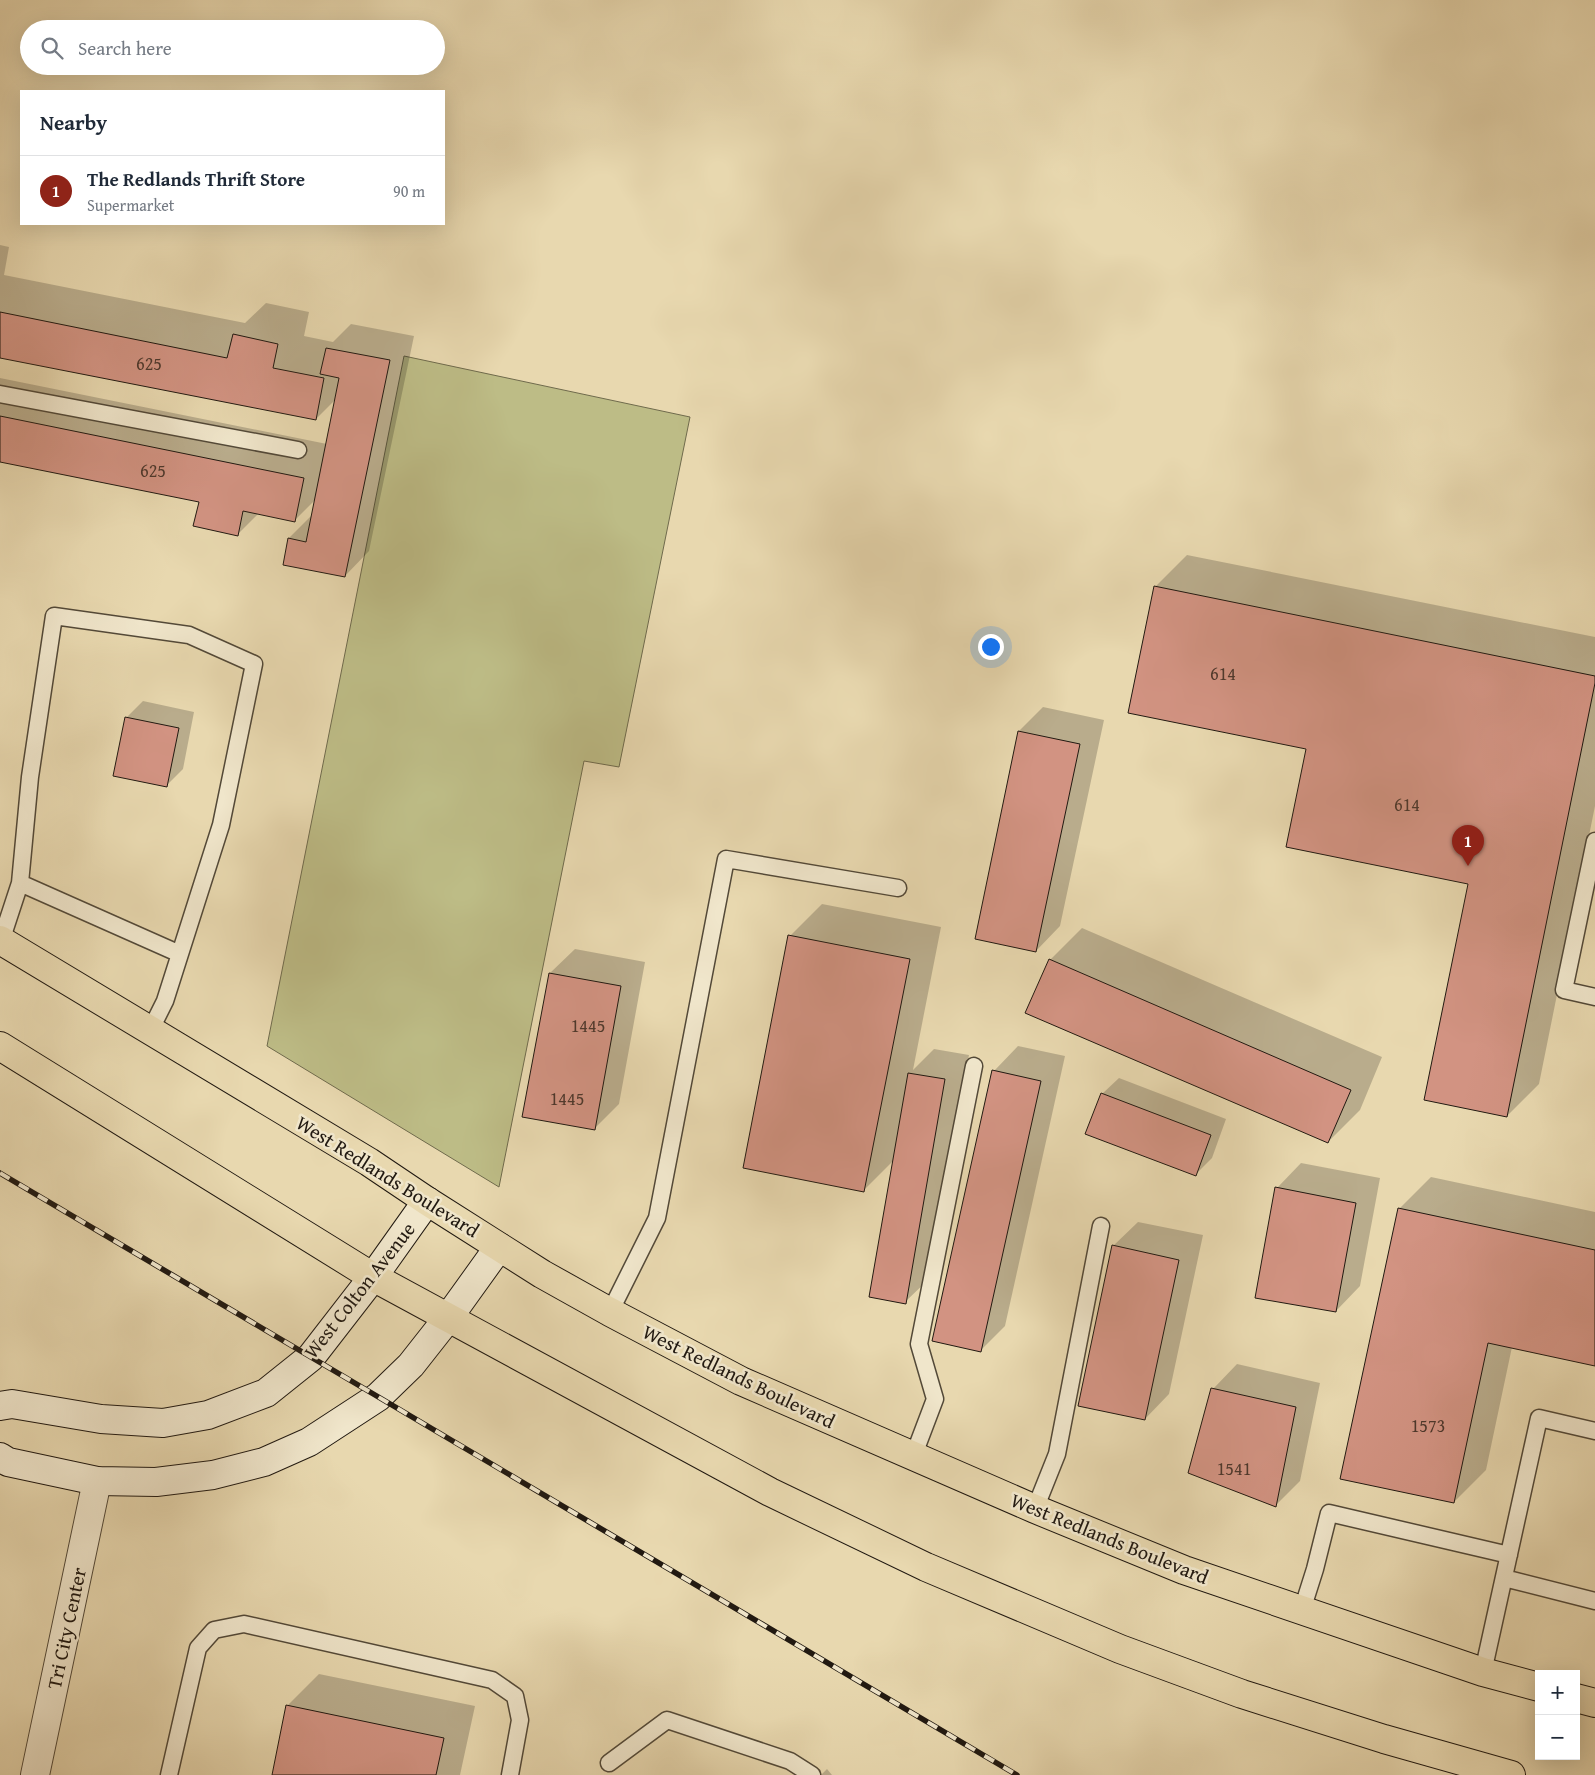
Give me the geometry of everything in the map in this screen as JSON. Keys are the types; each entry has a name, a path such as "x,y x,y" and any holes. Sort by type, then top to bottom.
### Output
{"main road":[{"name":"West Redlands Boulevard","path":"1,941 369,1162 542,1274 741,1381 913,1457 1184,1570 1483,1672 1535,1687"},
{"path":"0,1046 373,1277 770,1492 926,1567 1120,1649 1242,1694 1384,1740 1511,1775"},
{"name":"West Colton Avenue","path":"0,1406 12,1404 101,1419 163,1423 208,1415 266,1392 311,1356 373,1277 427,1201"},
{"path":"0,1457 8,1462 97,1481 156,1482 213,1475 264,1462 309,1442 378,1396 411,1365 448,1318 499,1247"},
{"name":"Tri City Center","path":"35,1775 97,1481"},
{"path":"1580,1699 1595,1703"}],"lane":[{"path":"0,394 298,450"},
{"path":"1,941 20,883 30,777 54,616 189,635 254,664 221,825 166,1001 150,1031"},
{"path":"1595,841 1564,990 1595,997"},
{"path":"610,1312 657,1218 726,860 898,888"},
{"path":"20,883 180,954"},
{"path":"913,1457 935,1399 919,1344 974,1066"},
{"path":"1036,1509 1057,1454 1101,1226"},
{"path":"1483,1672 1539,1418 1595,1430"},
{"path":"1302,1610 1315,1569 1329,1513 1509,1555"},
{"path":"1504,1578 1595,1601"},
{"path":"169,1775 198,1648 214,1630 244,1624 492,1680 516,1696 520,1720 510,1775"},
{"path":"609,1764 667,1720 790,1761 812,1775"}],"shaded area":[{"path":"404,356 690,417 619,767 584,761 499,1187 267,1046"}],"building":[{"path":"0,312 227,358 233,334 278,344 273,368 324,378 316,420 0,358"},
{"path":"326,348 390,360 345,577 283,565 288,538 306,542 339,378 320,374"},
{"path":"0,416 304,478 295,522 243,511 238,536 193,526 199,502 0,462"},
{"path":"1154,586 1595,676 1507,1117 1424,1100 1468,884 1286,847 1306,749 1128,713"},
{"path":"125,717 179,728 167,787 113,776"},
{"path":"1018,731 1080,744 1036,952 975,939"},
{"path":"788,935 910,959 864,1192 743,1168"},
{"path":"1049,959 1351,1090 1328,1143 1025,1013"},
{"path":"549,973 621,986 595,1130 522,1117"},
{"path":"992,1070 1041,1081 981,1352 932,1341"},
{"path":"908,1073 945,1079 906,1304 869,1297"},
{"path":"1101,1093 1211,1135 1196,1176 1085,1134"},
{"path":"1275,1187 1356,1203 1336,1312 1255,1298"},
{"path":"1398,1208 1595,1250 1595,1366 1488,1343 1454,1503 1340,1479"},
{"path":"1112,1245 1179,1260 1145,1420 1078,1406"},
{"path":"1211,1388 1296,1407 1276,1507 1188,1473"},
{"path":"286,1705 444,1738 436,1775 272,1775"}],"railway":[{"path":"0,1173 1017,1775"}],"place":[{"name":"The Redlands Thrift Store","path":"1468,866"}]}
